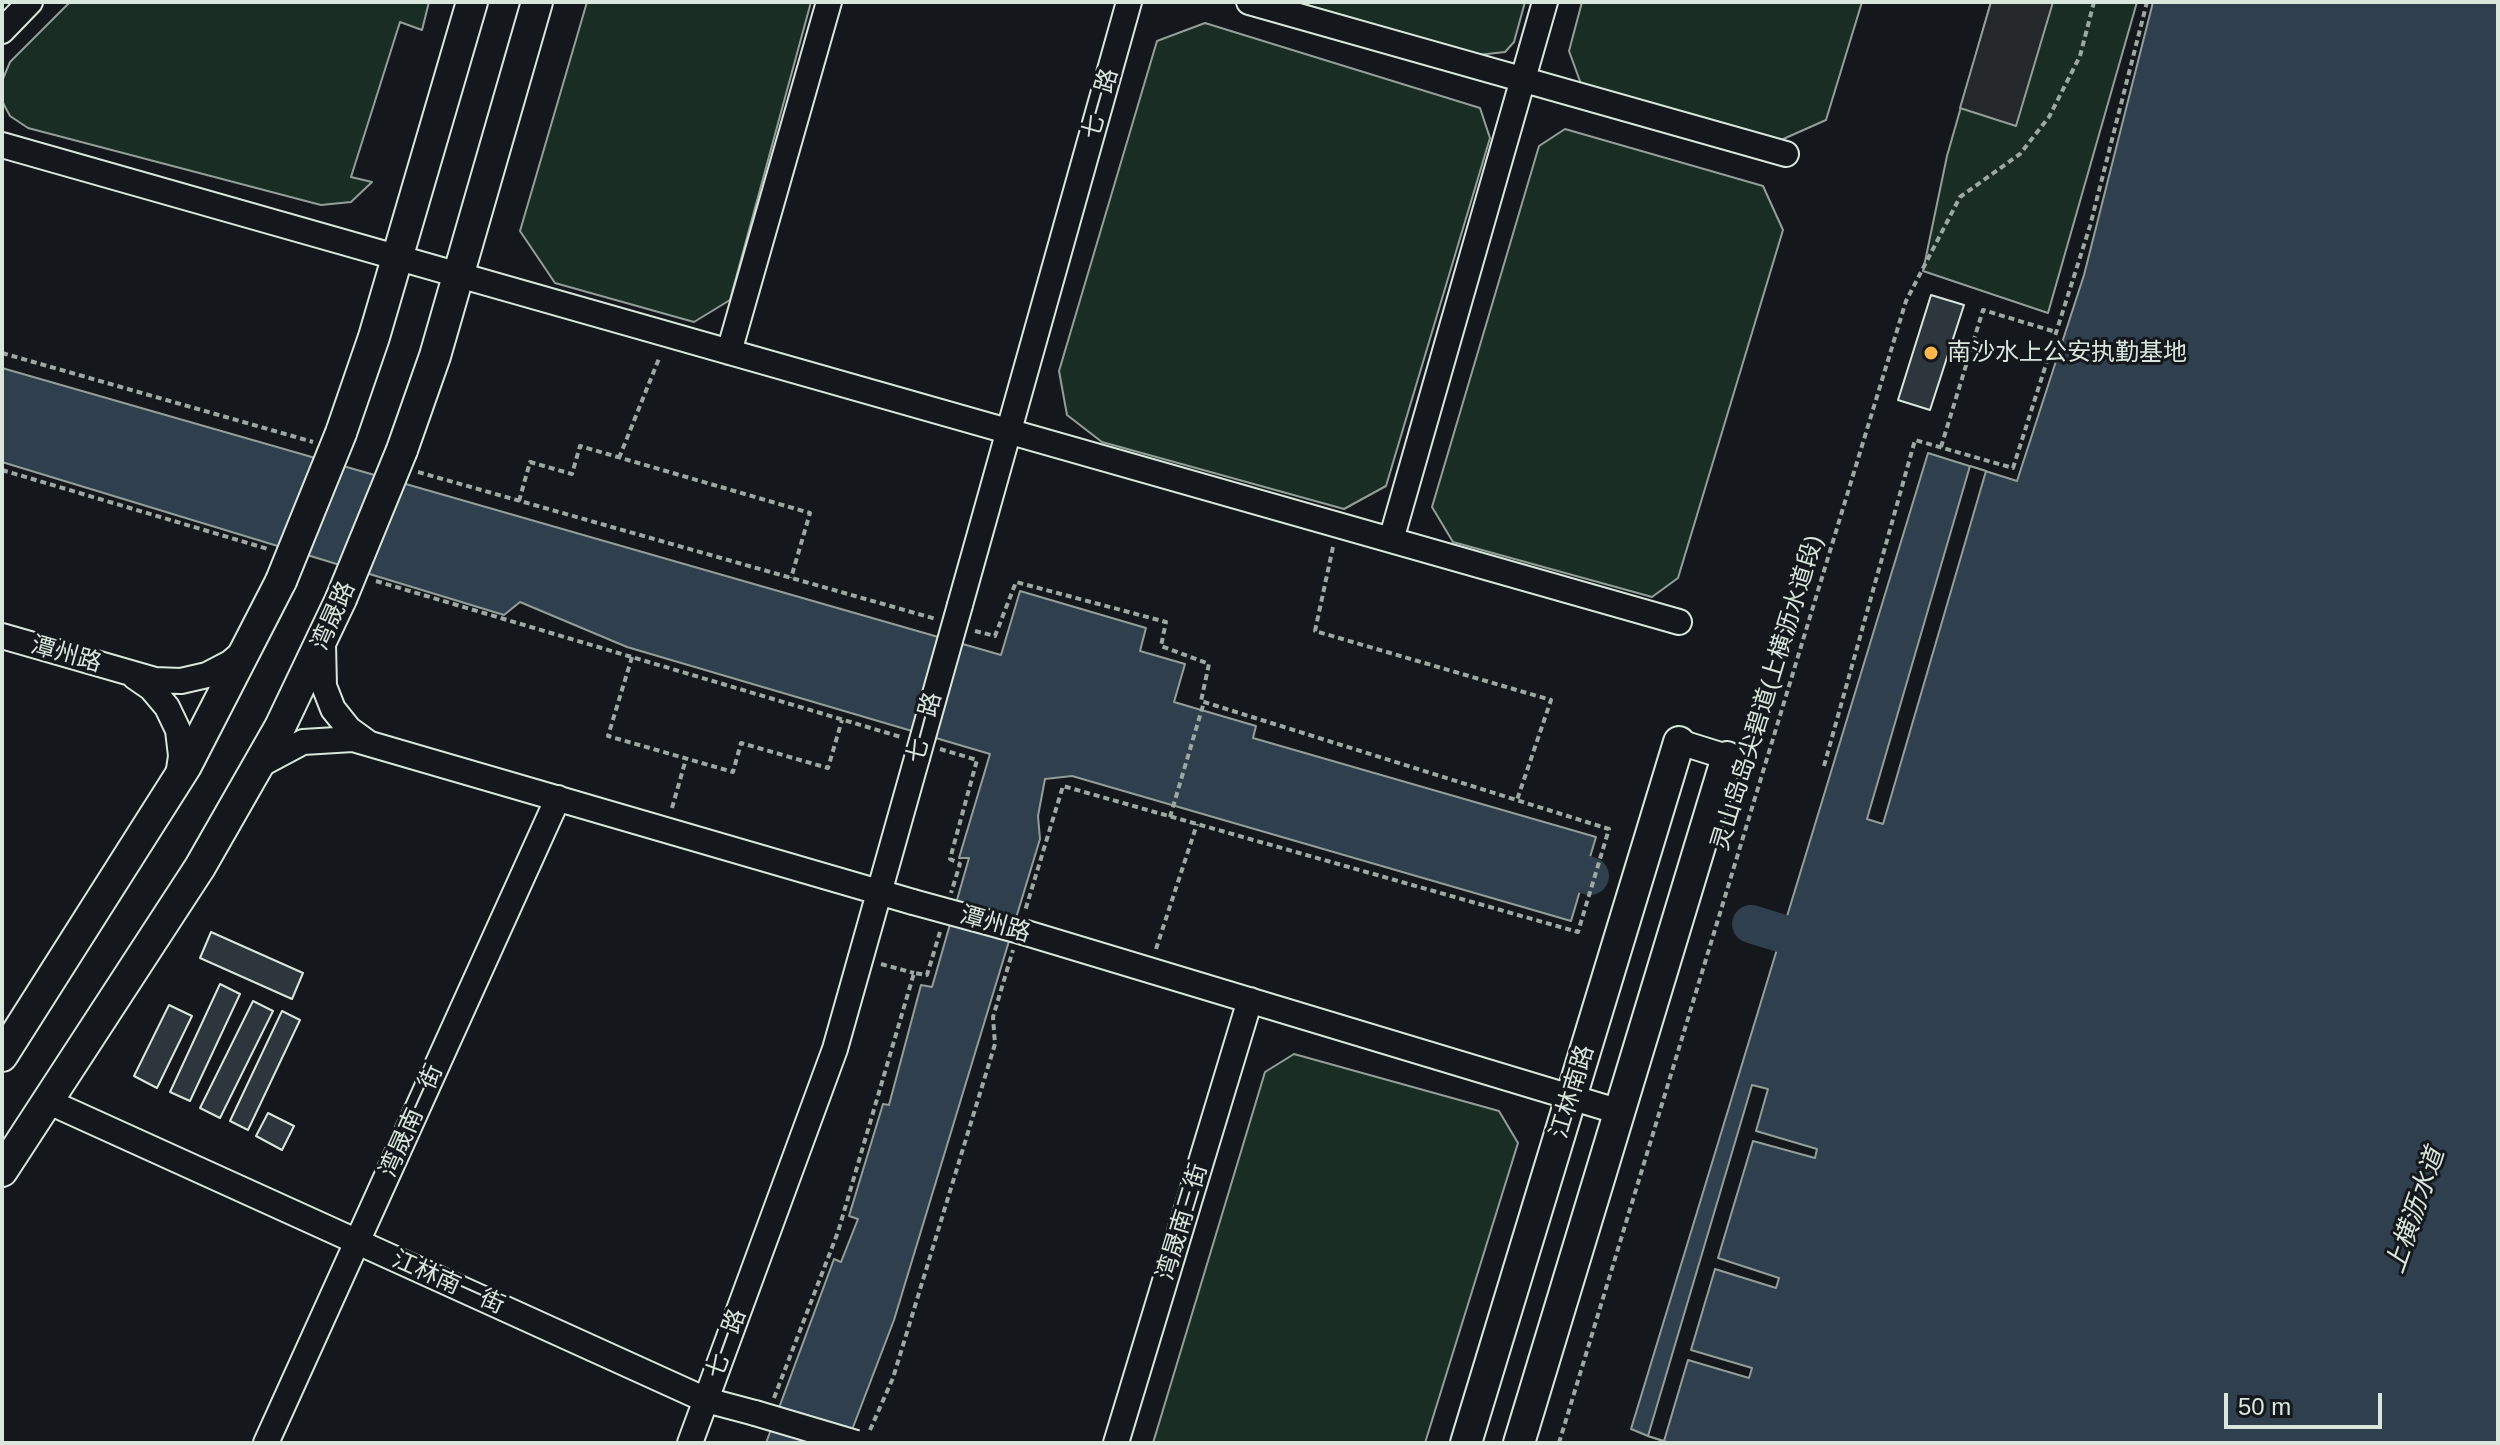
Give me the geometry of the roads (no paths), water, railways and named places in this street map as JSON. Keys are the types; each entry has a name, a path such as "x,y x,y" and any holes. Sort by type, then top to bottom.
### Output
{"main road":[{"path":"2,1056 178,781 281,581 397,258 472,2"},
{"name":"湾晟路","path":"2,1171 200,867 258,766 324,636 407,460 537,2"},
{"name":"江林南路","path":"1466,1443 1679,742"},
{"name":"江林南路","path":"1519,1443 1727,757"}],"street":[{"path":"2,31 30,2"},
{"path":"729,352 829,2"},
{"name":"七一路","path":"690,1443 835,1049 882,893 917,758 963,616 1009,432 1129,2"},
{"path":"1249,2 1786,154"},
{"path":"1391,540 1545,2"},
{"path":"2,145 1679,622"},
{"name":"潭州路","path":"2,636 155,680 181,681 207,675 230,663 250,646"},
{"path":"324,636 321,661 324,686 333,709 349,729 369,743"},
{"path":"130,674 151,688 167,707 178,730 181,756 178,781"},
{"path":"258,766 303,742 336,738 369,743"},
{"path":"1679,742 1727,757"},
{"name":"潭州路","path":"369,743 1023,932 1620,1112"},
{"name":"湾晟南一街","path":"266,1443 558,798"},
{"name":"湾晟南三街","path":"1116,1443 1250,1000"},
{"name":"江林南一街","path":"47,1101 706,1400 856,1443"}],"water":[{"name":"上横沥水道","path":"2153,2 2498,2 2498,1443 1670,1443 1648,1436 1631,1429 1928,453 2017,481 2084,275"},
{"path":"2,368 1001,655 1020,591 1146,628 1140,651 1185,664 1174,702 1256,726 1253,738 1596,837 1571,921 1072,776 1045,779 1038,816 1040,839 894,1320 847,1443 766,1443 834,1259 841,1262 858,1219 849,1216 883,1104 889,1105 921,985 932,987 969,858 959,858 990,754 627,647 520,602 504,615 2,462"}],"waterway":[{"path":"1534,859 1590,876"},
{"path":"1751,924 1829,948"}],"place":[{"name":"南沙水上公安执勤基地","path":"1931,353"}]}
